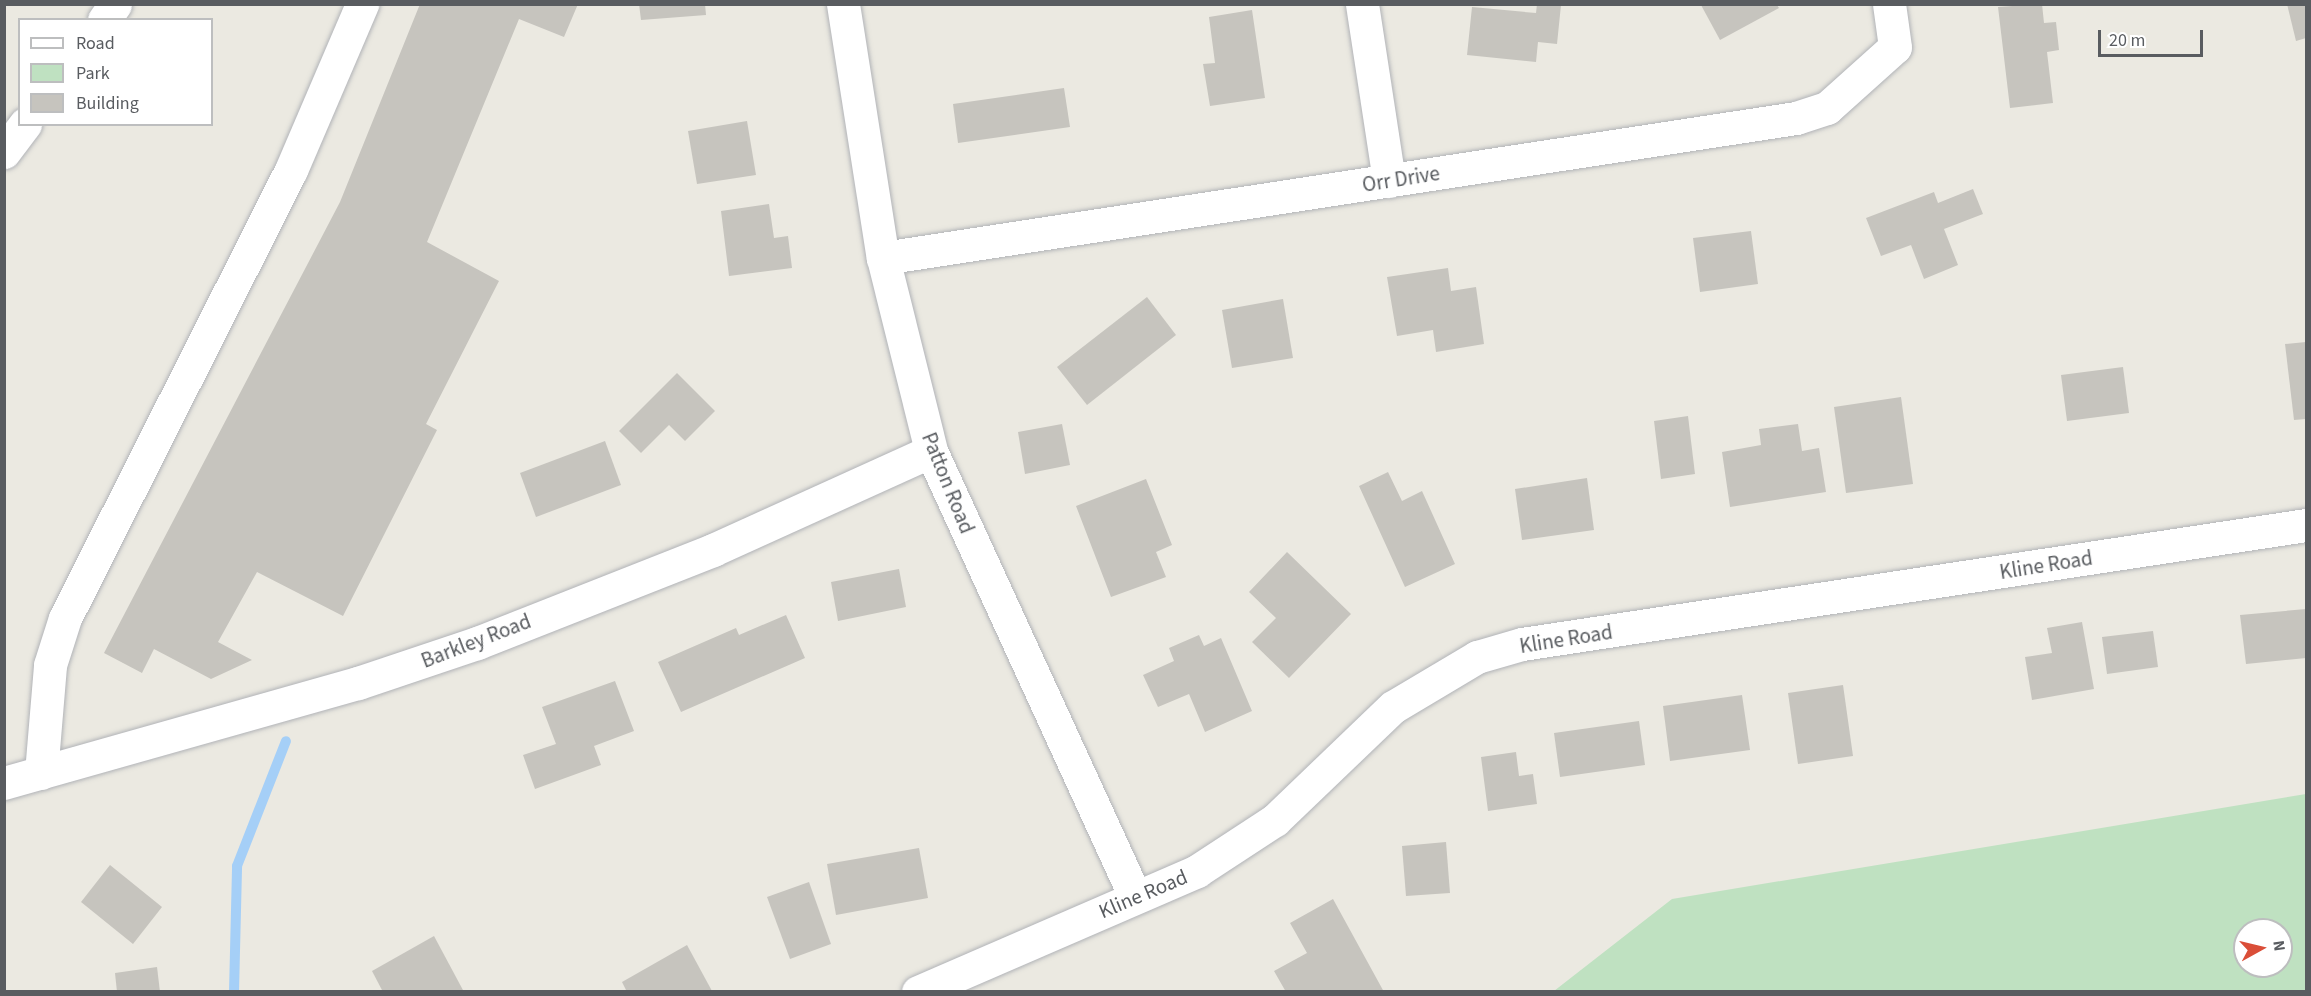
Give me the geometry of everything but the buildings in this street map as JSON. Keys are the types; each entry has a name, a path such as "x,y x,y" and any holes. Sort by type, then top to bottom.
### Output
{"street":[{"path":"105,18 115,4"},
{"path":"41,773 50,665 65,618 291,170 362,4"},
{"name":"Patton Road","path":"843,4 883,258 930,451 1135,897"},
{"path":"1362,4 1389,182"},
{"name":"Orr Drive","path":"883,258 1796,118 1827,108 1895,47 1889,4"},
{"path":"4,152 24,126"},
{"name":"Barkley Road","path":"4,783 358,683 477,643 713,550 930,451"},
{"name":"Kline Road","path":"918,992 1197,871 1275,820 1393,707 1477,657 1522,644 2307,525"}],"green space":[{"path":"2306,794 2306,991 1554,991 1672,899"}],"waterway":[{"path":"234,992 237,866 286,741"}]}
